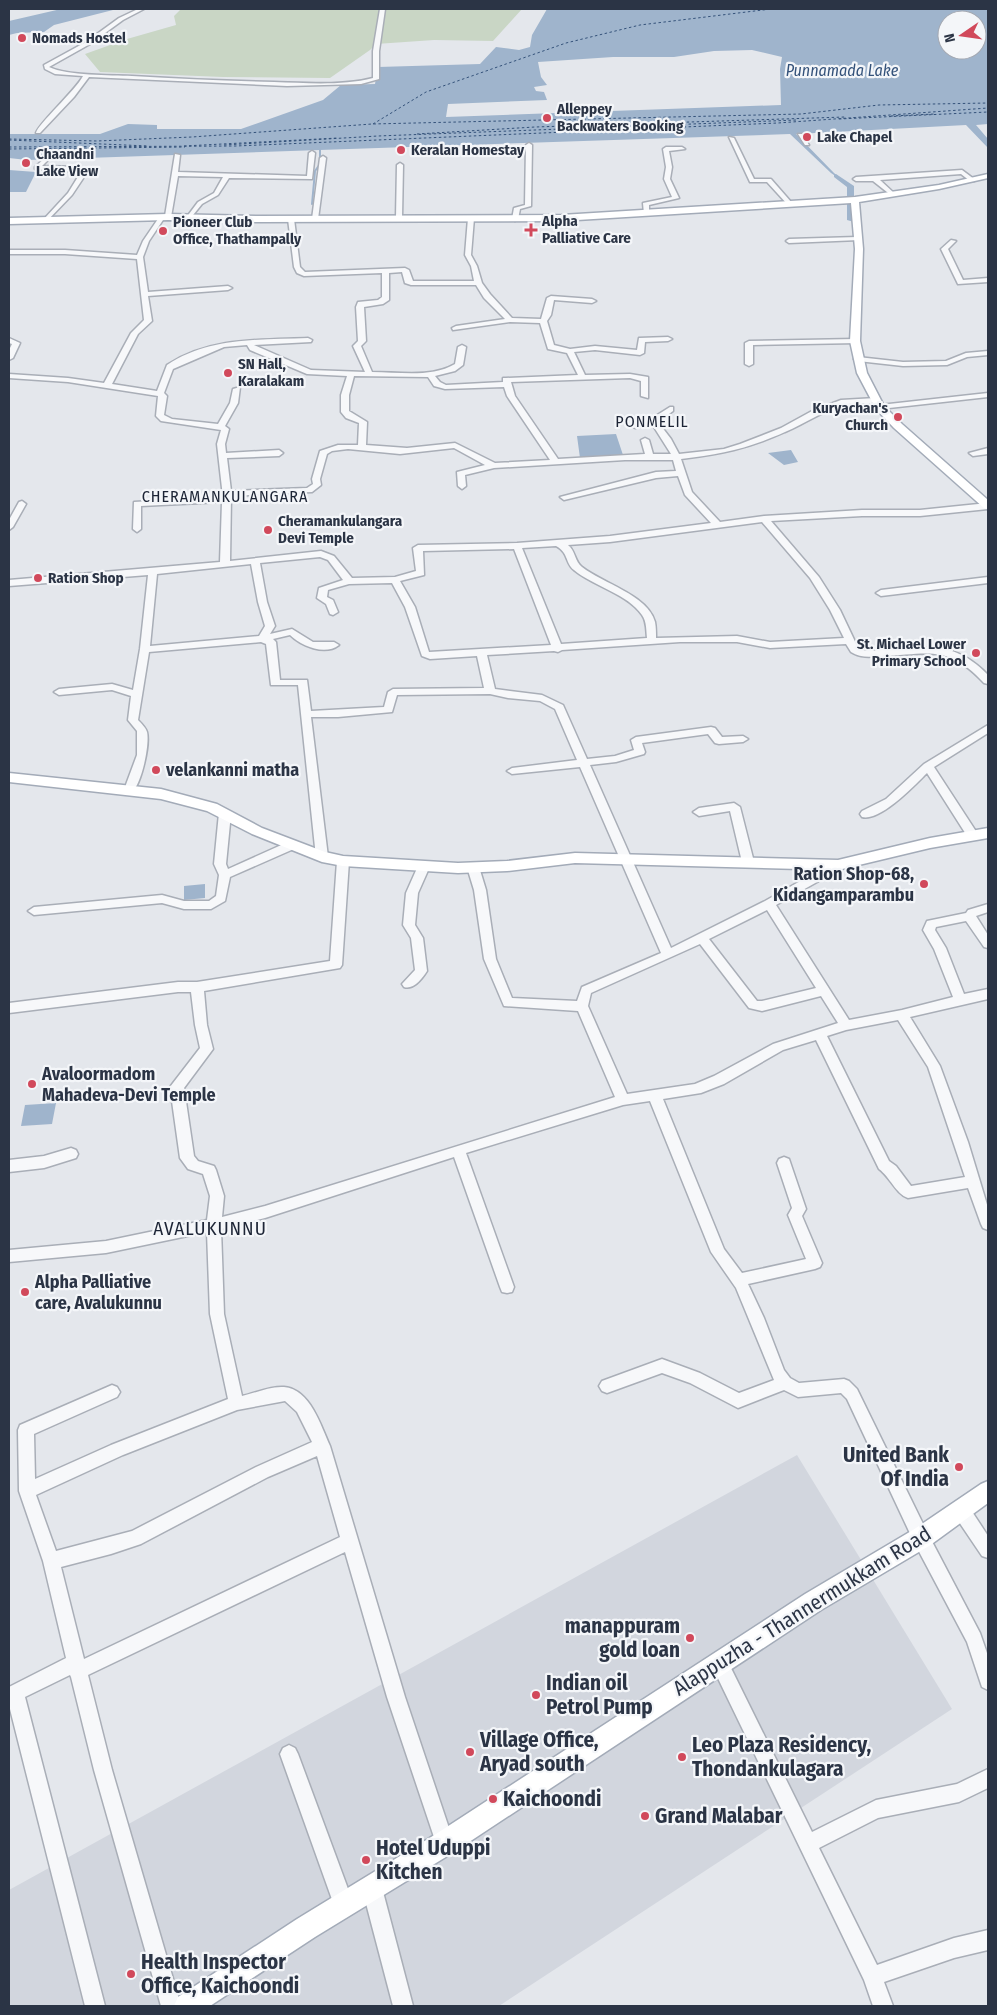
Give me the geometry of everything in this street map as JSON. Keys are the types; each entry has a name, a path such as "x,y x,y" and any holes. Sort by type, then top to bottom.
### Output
{"main road":[{"path":"9,221 165,217 291,219 399,217 562,218 852,200 987,178"},
{"path":"852,200 858,227 859,249 855,342 862,373 878,403 915,441 988,506"},
{"path":"9,778 129,790 186,799 212,806 258,831 322,857 343,861 424,866 507,866 575,858 838,865 930,843 988,833"},
{"name":"Alappuzha - Thannermukkam Road","path":"187,2006 444,1843 813,1602 921,1538 988,1492"}],"street":[{"path":"141,9 134,14 120,19 88,43 46,66 47,68 56,72 87,75 266,83 369,83 376,79 376,51 383,9"},
{"path":"38,132 44,122 65,104 81,86 87,75"},
{"path":"800,135 807,144"},
{"path":"731,138 752,181 769,180 790,204"},
{"path":"515,219 517,208 528,206 528,145"},
{"path":"646,212 647,203 676,198 667,179 669,167 666,149 682,149"},
{"path":"175,174 310,178 312,152"},
{"path":"108,384 135,333 148,321 140,257 146,241 165,217 175,174 177,155"},
{"path":"315,219 323,158"},
{"path":"46,159 37,168 81,170 85,172 70,194 46,220"},
{"path":"399,217 400,165"},
{"path":"856,179 962,172 972,180"},
{"path":"190,218 200,203 216,194 227,176"},
{"path":"875,179 892,194"},
{"path":"882,185 936,180 948,185"},
{"path":"470,218 468,255 474,266 478,283 487,296 510,320"},
{"path":"291,219 299,272 304,274 405,270 408,281 411,283 478,283"},
{"path":"789,241 857,238"},
{"path":"952,242 944,249 961,282 988,280"},
{"path":"9,252 65,252 140,257"},
{"path":"369,373 362,356 357,350 357,346 362,341 360,307 361,304 380,302 386,298 385,271"},
{"path":"144,294 228,288"},
{"path":"543,321 547,315 552,298 592,301"},
{"path":"456,328 510,320 543,321"},
{"path":"543,321 551,347 570,351 599,348 618,352 640,353 642,340 668,340"},
{"path":"9,340 16,343 9,358"},
{"path":"160,394 168,370 174,364 213,346 308,340"},
{"path":"749,364 749,343 855,342"},
{"path":"249,343 253,348 310,372 353,374 430,375 459,365 462,347"},
{"path":"974,354 971,346 988,345"},
{"path":"570,351 583,378"},
{"path":"858,360 903,364 947,363 966,355 988,353"},
{"path":"353,374 351,375 345,395 345,412 349,416 363,422 362,447"},
{"path":"430,375 437,384 445,387 508,384"},
{"path":"9,376 108,384 160,394 164,396 160,416 162,420 221,427 225,431 221,444 227,496 226,563"},
{"path":"556,462 516,404 506,380 630,376 645,379 645,396"},
{"path":"221,427 234,404 237,389"},
{"path":"462,486 460,474 493,466 676,457 725,451 784,430 815,413 844,402 878,403 988,395"},
{"path":"635,426 654,421 670,409"},
{"path":"654,421 667,439 676,457 688,493 719,526"},
{"path":"645,440 650,457"},
{"path":"137,529 136,504 309,490 317,485 316,480 323,453 326,450 362,447 402,451 455,446 464,448 478,460 493,466"},
{"path":"973,453 988,451"},
{"path":"222,456 279,453"},
{"path":"564,497 656,475 681,473"},
{"path":"9,527 22,504"},
{"path":"333,612 330,602 322,598 324,588 349,581 394,580 421,573 418,548 558,543 610,539 764,519 862,513 920,513 988,506"},
{"path":"764,519 814,577 835,610 854,650 864,654 926,650 946,651 961,655 975,666 988,681"},
{"path":"558,543 567,548 576,568 626,597 646,613 650,622 652,642"},
{"path":"516,546 558,649"},
{"path":"9,584 153,572 322,554 332,558 349,581"},
{"path":"254,562 263,599 263,610 270,626 262,639"},
{"path":"129,790 142,755 142,731 133,720 145,649 153,572"},
{"path":"394,580 410,607 425,654 430,656 729,639 776,645 850,641"},
{"path":"881,592 988,580"},
{"path":"145,649 262,639 292,632 309,646 334,645"},
{"path":"262,639 271,642 275,683 303,682 322,857"},
{"path":"480,652 488,687 491,691"},
{"path":"59,692 112,687 137,694"},
{"path":"307,714 338,714 388,710 394,692 491,691 542,696 550,700 559,707 668,955"},
{"path":"866,814 890,802 928,766 988,728"},
{"path":"512,771 616,759 640,752 636,740 711,730 719,741 743,739"},
{"path":"928,766 973,836"},
{"path":"700,812 734,807 748,862"},
{"path":"34,911 162,899 184,905 211,905 221,898 225,875 220,864 224,813"},
{"path":"225,875 292,845"},
{"path":"9,1008 178,987 197,987 336,965 343,861"},
{"path":"623,1100 582,1006 586,990 668,955 769,904 838,865"},
{"path":"408,984 421,971 417,938 410,925 412,893 424,866"},
{"path":"473,867 480,890 490,959 508,1003 582,1006"},
{"path":"769,904 846,1025"},
{"path":"960,1000 940,948 930,930 931,924 970,916 972,913 988,908"},
{"path":"970,916 988,944"},
{"path":"701,938 753,1005 762,1006 825,991"},
{"path":"197,987 201,1025 207,1049 177,1086 187,1158 193,1165 209,1170 217,1196 214,1225 217,1314 237,1403"},
{"path":"9,1256 106,1247 214,1225 266,1212 458,1150 623,1100 696,1088 719,1080 778,1047 846,1025 902,1015 988,994"},
{"path":"902,1015 934,1066 988,1224"},
{"path":"820,1033 827,1051 884,1165 891,1170 908,1192 973,1181"},
{"path":"654,1094 718,1252 739,1280 757,1318 778,1374 784,1383 798,1390 844,1386 848,1390 921,1538 974,1639 988,1681"},
{"path":"458,1150 507,1287"},
{"path":"9,1166 44,1162 71,1154"},
{"path":"739,1280 815,1263 795,1215 799,1210 784,1163"},
{"path":"607,1386 662,1366 695,1378 738,1401 784,1383"},
{"path":"112,1392 26,1430 27,1490 51,1561 76,1667 106,1779 171,2006"},
{"path":"27,1490 117,1450 237,1403 282,1394 294,1398 303,1408 322,1446 396,1697 444,1843"},
{"path":"51,1561 135,1538 262,1472 322,1446"},
{"path":"961,1510 988,1550"},
{"path":"95,2006 12,1694 76,1667 349,1541"},
{"path":"719,1662 872,1976 883,2006"},
{"path":"289,1754 344,1905"},
{"path":"807,1844 876,1809 958,1793 988,1778"},
{"path":"372,1888 403,2006"},
{"path":"872,1976 954,1948 988,1940"}],"shaded area":[{"name":"Kaichoondi","path":"797,1455 952,1709 499,2006 9,2006 9,1890"}],"green space":[{"path":"172,9 522,9 493,41 434,40 376,44 330,78 223,77 100,72 85,54 127,39 176,25 174,16 180,10"}],"water":[{"path":"61,9 134,9 113,10 54,25 44,32 9,35 9,21"},
{"name":"Punnamada Lake","path":"547,9 988,9 988,124 976,125 988,139 988,148 966,125 796,134 834,173 850,186 831,173 790,134 27,160 9,158 9,134 100,134 128,124 157,125 157,129 241,129 323,100 341,85 375,84 378,67 480,64 496,47 519,50 530,47 532,35","holes":["752,50 782,57 780,69 781,105 446,117 448,104 547,100 544,92 536,91 534,87 547,85 541,77 538,62 613,57 674,57 714,51"]},
{"path":"9,170 36,172 26,192 9,192"},
{"path":"616,434 623,455 580,458 577,436"},
{"path":"791,450 798,462 784,465 768,453"},
{"path":"205,884 205,898 184,900 184,886"},
{"path":"56,1103 52,1124 21,1126 25,1105"}],"waterway":[{"path":"312,204 315,171 320,164 320,150"},
{"path":"836,176 850,186 851,220"}],"ferry route":[{"path":"373,124 426,92 566,43 640,25 771,9"},
{"path":"373,124 801,114 879,105 988,103"},
{"path":"9,147 236,146 778,123 988,108"},
{"path":"839,119 988,112"},
{"path":"891,116 935,114"},
{"path":"417,134 535,127 845,117"},
{"path":"224,145 378,136 797,120"},
{"path":"9,139 97,141 192,137 373,124"},
{"path":"184,146 338,138"},
{"path":"9,140 148,146"},
{"path":"9,149 185,147"}],"place":[{"name":"Nomads Hostel","path":"22,38"},
{"name":"Alleppey Backwaters Booking","path":"547,118"},
{"name":"Lake Chapel","path":"807,137"},
{"name":"Keralan Homestay","path":"401,150"},
{"name":"Chaandni Lake View","path":"26,163"},
{"name":"Alpha Palliative Care","path":"531,230"},
{"name":"Pioneer Club Office, Thathampally","path":"163,231"},
{"name":"SN Hall, Karalakam","path":"228,373"},
{"name":"Kuryachan's Church","path":"898,417"},
{"name":"Cheramankulangara Devi Temple","path":"268,530"},
{"name":"Ration Shop","path":"38,578"},
{"name":"St. Michael Lower Primary School","path":"976,653"},
{"name":"velankanni matha","path":"156,770"},
{"name":"Ration Shop-68, Kidangamparambu","path":"924,884"},
{"name":"Avaloormadom Mahadeva-Devi Temple","path":"32,1084"},
{"name":"Alpha Palliative care, Avalukunnu","path":"25,1292"},
{"name":"United Bank Of India","path":"959,1467"},
{"name":"manappuram gold loan","path":"690,1638"},
{"name":"Indian oil Petrol Pump","path":"536,1695"},
{"name":"Village Office, Aryad south","path":"470,1752"},
{"name":"Leo Plaza Residency, Thondankulagara","path":"682,1757"},
{"name":"Kaichoondi","path":"493,1799"},
{"name":"Grand Malabar","path":"645,1816"},
{"name":"Hotel Uduppi Kitchen","path":"366,1860"},
{"name":"Health Inspector Office, Kaichoondi","path":"131,1974"}],"district":[{"name":"PONMELIL","path":"652,421"},
{"name":"CHERAMANKULANGARA","path":"225,496"},
{"name":"AVALUKUNNU","path":"210,1228"}]}
